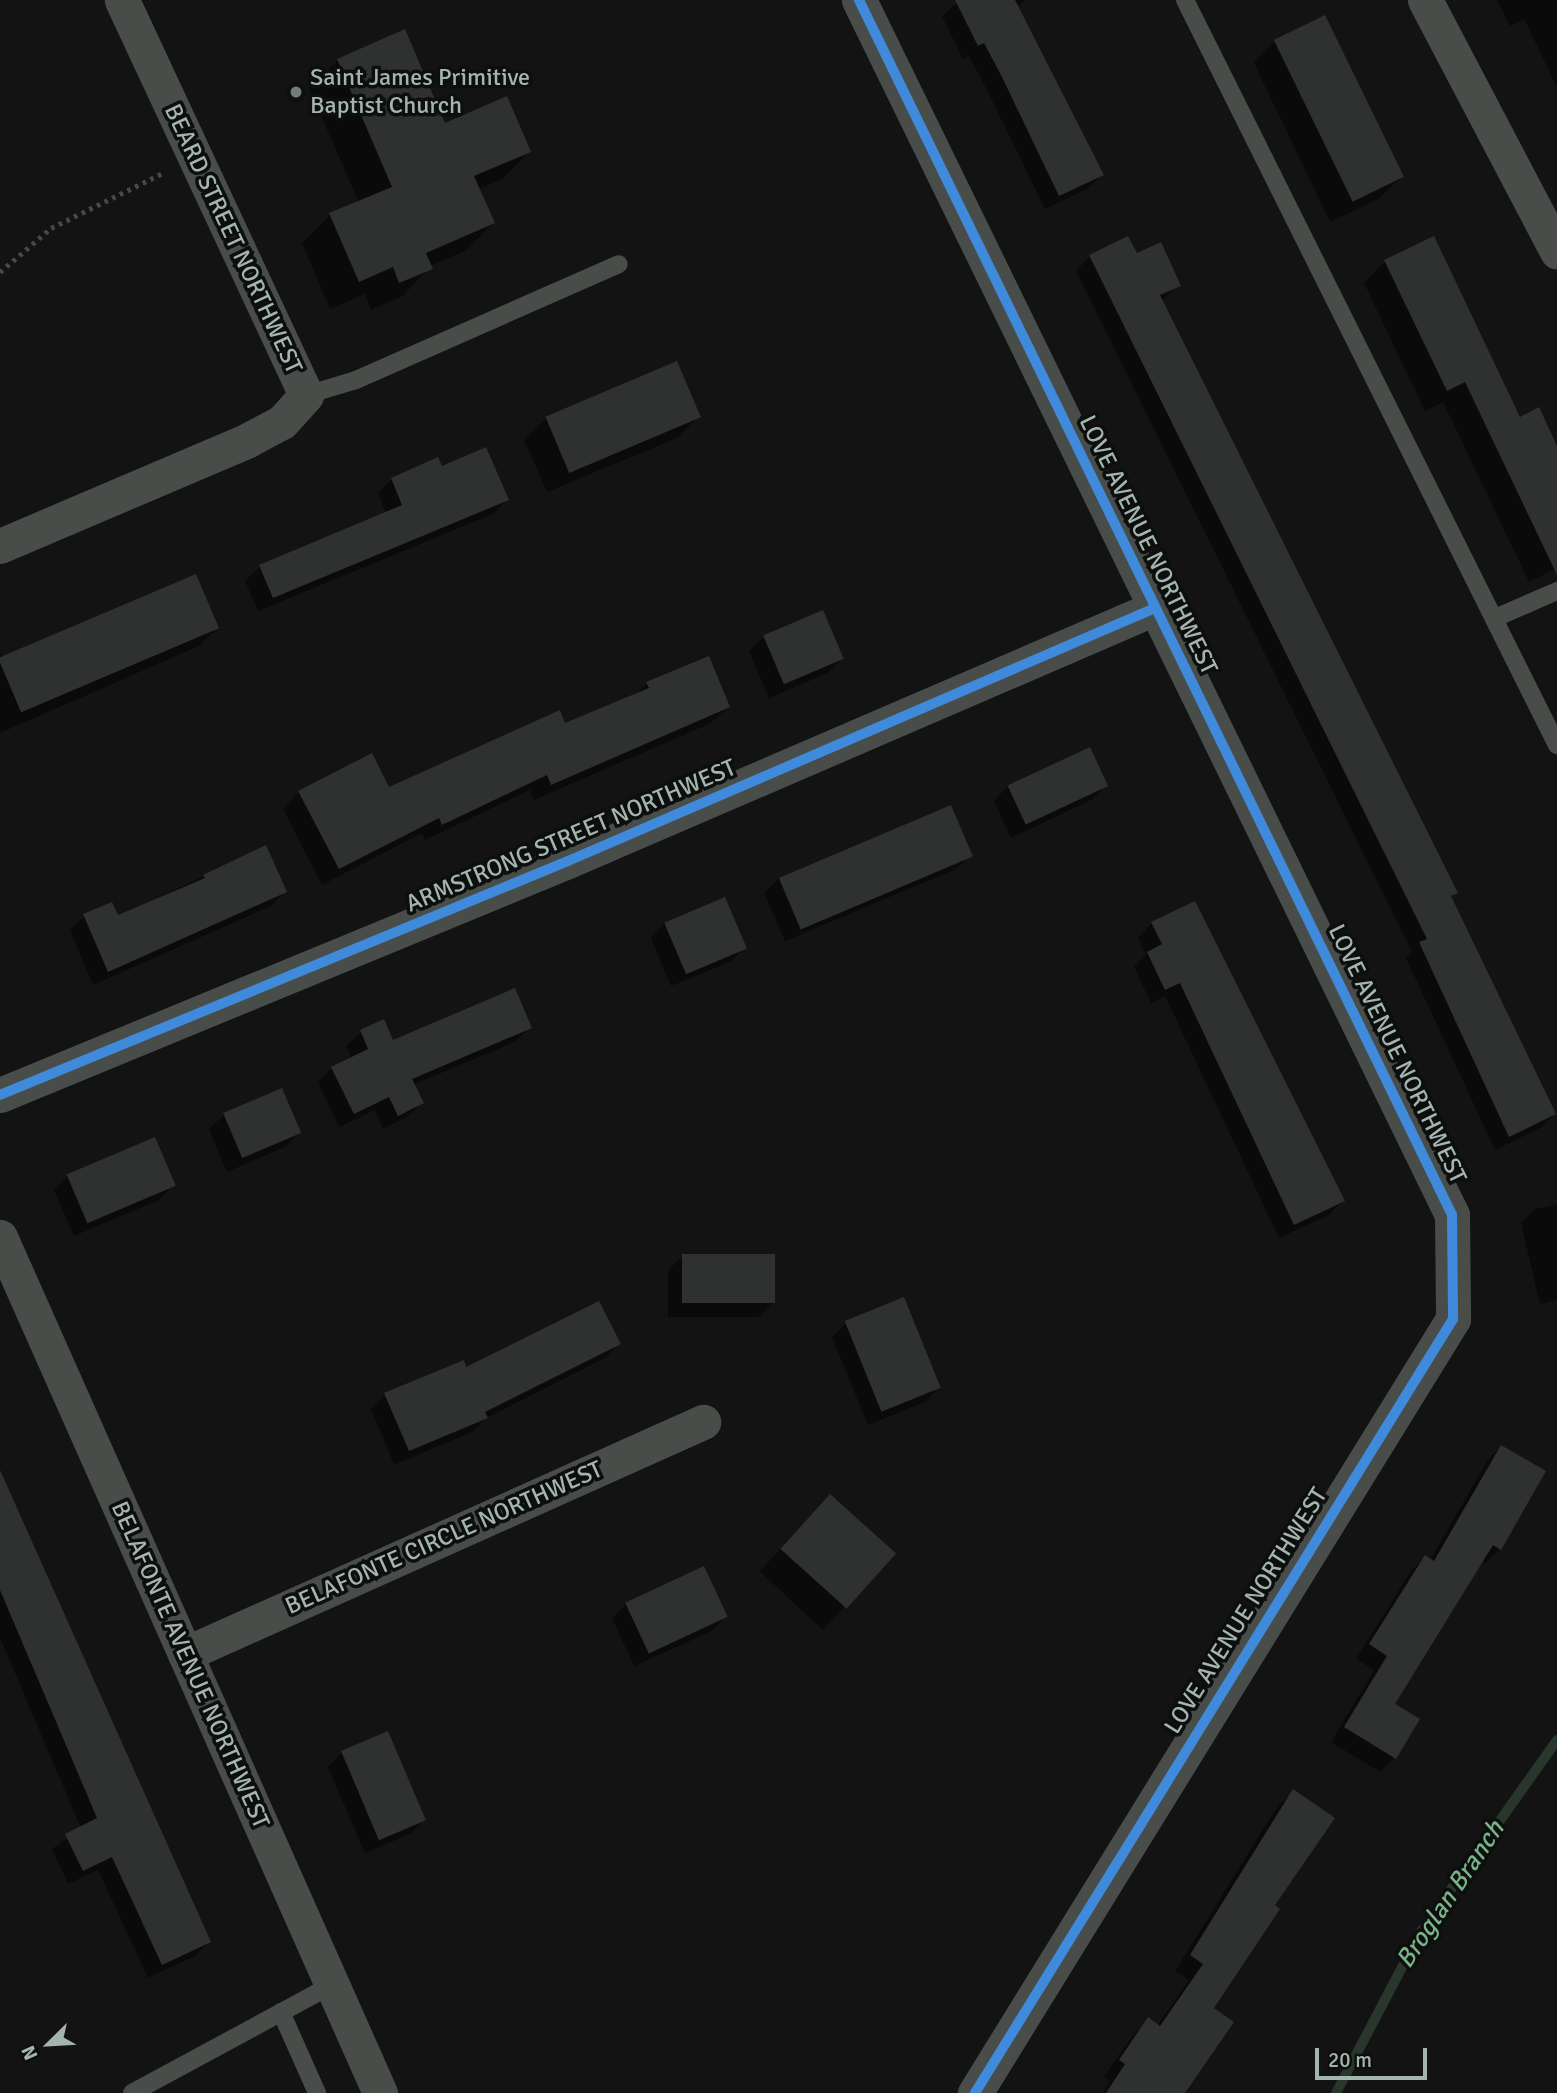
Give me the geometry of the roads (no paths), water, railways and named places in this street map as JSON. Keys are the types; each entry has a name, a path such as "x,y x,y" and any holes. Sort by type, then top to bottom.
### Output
{"street":[{"name":"BEARD STREET NORTHWEST","path":"0,546 248,440 282,422 306,395 122,0"},
{"name":"LOVE AVENUE NORTHWEST","path":"859,0 1452,1215 1453,1319 975,2093"},
{"path":"1424,0 1557,251"},
{"name":"ARMSTRONG STREET NORTHWEST","path":"0,1095 568,861 1155,608"},
{"name":"BELAFONTE AVENUE NORTHWEST","path":"0,1237 380,2093"},
{"name":"BELAFONTE CIRCLE NORTHWEST","path":"185,1654 703,1422"}],"lane":[{"path":"1185,0 1557,745"},
{"path":"306,395 356,380 618,264"},
{"path":"1495,618 1557,591"},
{"path":"132,2093 332,1985"},
{"path":"281,2012 317,2093"}],"waterway":[{"name":"Broglan Branch","path":"1336,2093 1420,1933 1557,1740"}],"place":[{"name":"Saint James Primitive Baptist Church","path":"296,92"}]}
